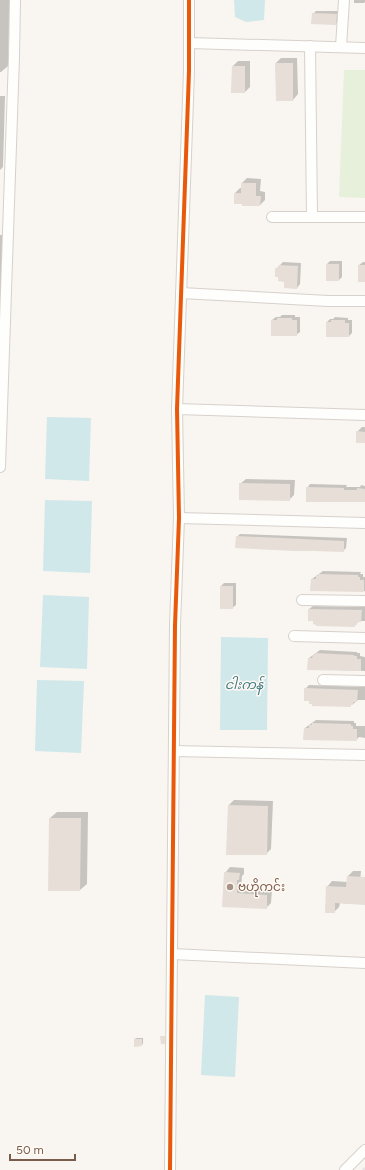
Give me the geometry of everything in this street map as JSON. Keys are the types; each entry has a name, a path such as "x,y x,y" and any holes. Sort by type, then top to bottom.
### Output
{"street":[{"path":"0,468 2,365 15,0"},
{"path":"170,1170 175,625 179,518 177,409 189,71 189,0"},
{"path":"341,47 344,0"},
{"path":"189,43 365,48"},
{"path":"310,46 312,216"},
{"path":"272,217 365,217"},
{"path":"181,293 365,302"},
{"path":"177,409 365,415"},
{"path":"179,518 365,523"},
{"path":"302,600 365,601"},
{"path":"294,636 365,638"},
{"path":"323,680 365,681"},
{"path":"174,751 365,754"},
{"path":"172,954 365,963"},
{"path":"345,1170 365,1150"}],"green space":[{"path":"344,70 365,70 365,198 339,197"}],"water":[{"path":"234,0 265,0 264,20 246,22 235,17"},
{"path":"47,417 91,418 89,481 45,479"},
{"path":"45,500 92,501 90,573 43,571"},
{"path":"43,595 89,597 87,669 40,667"},
{"name":"ငါးကန်","path":"221,637 268,638 267,730 220,730"},
{"path":"37,680 84,681 81,753 35,751"},
{"path":"205,995 239,997 235,1077 201,1075"}],"building":[{"path":"312,13 337,14 336,25 311,24"},
{"path":"275,63 293,63 293,101 276,101"},
{"path":"232,66 245,66 245,93 231,93"},
{"path":"241,183 256,183 256,196 261,196 260,206 242,206 242,204 234,204 234,193 241,193"},
{"path":"326,264 339,264 339,281 326,281"},
{"path":"279,265 298,266 297,289 284,288 284,282 278,281 278,277 275,277 275,268 278,268"},
{"path":"358,265 365,265 365,282 358,282"},
{"path":"277,318 292,318 292,320 297,320 297,336 271,336 271,320 277,320"},
{"path":"331,320 345,320 345,323 349,323 349,337 326,337 326,322 331,322"},
{"path":"356,431 365,432 365,443 356,443"},
{"path":"239,483 290,484 290,501 239,500"},
{"path":"306,487 344,488 344,490 357,490 357,488 365,489 365,502 306,502"},
{"path":"236,536 344,541 344,552 235,548"},
{"path":"318,574 358,575 360,580 364,580 364,592 310,591 311,579 316,579"},
{"path":"220,586 233,586 233,609 220,609"},
{"path":"308,609 362,610 361,622 357,622 355,627 316,626 313,624 313,621 308,621"},
{"path":"315,653 357,656 357,659 361,659 361,671 307,670 308,658 312,658"},
{"path":"304,688 358,690 357,702 353,702 351,707 312,706 312,704 309,704 309,701 304,701"},
{"path":"312,723 351,724 353,729 357,729 357,741 303,740 304,728 309,728 309,725 312,725"},
{"path":"228,805 268,806 267,855 226,855"},
{"path":"49,818 81,818 80,891 48,891"},
{"name":"ဗဟိုကင်း","path":"224,872 240,873 239,880 237,880 237,893 267,895 267,909 222,907"},
{"path":"347,876 365,877 365,905 335,903 335,913 325,913 326,886 346,887"},
{"path":"160,1036 165,1036 165,1044 161,1044"},
{"path":"134,1039 142,1039 142,1046 134,1047"}],"cycle path":[{"path":"170,1170 175,625 179,518 177,409 189,71 189,0"}],"place":[{"name":"ဗဟိုကင်း","path":"230,887"}]}
